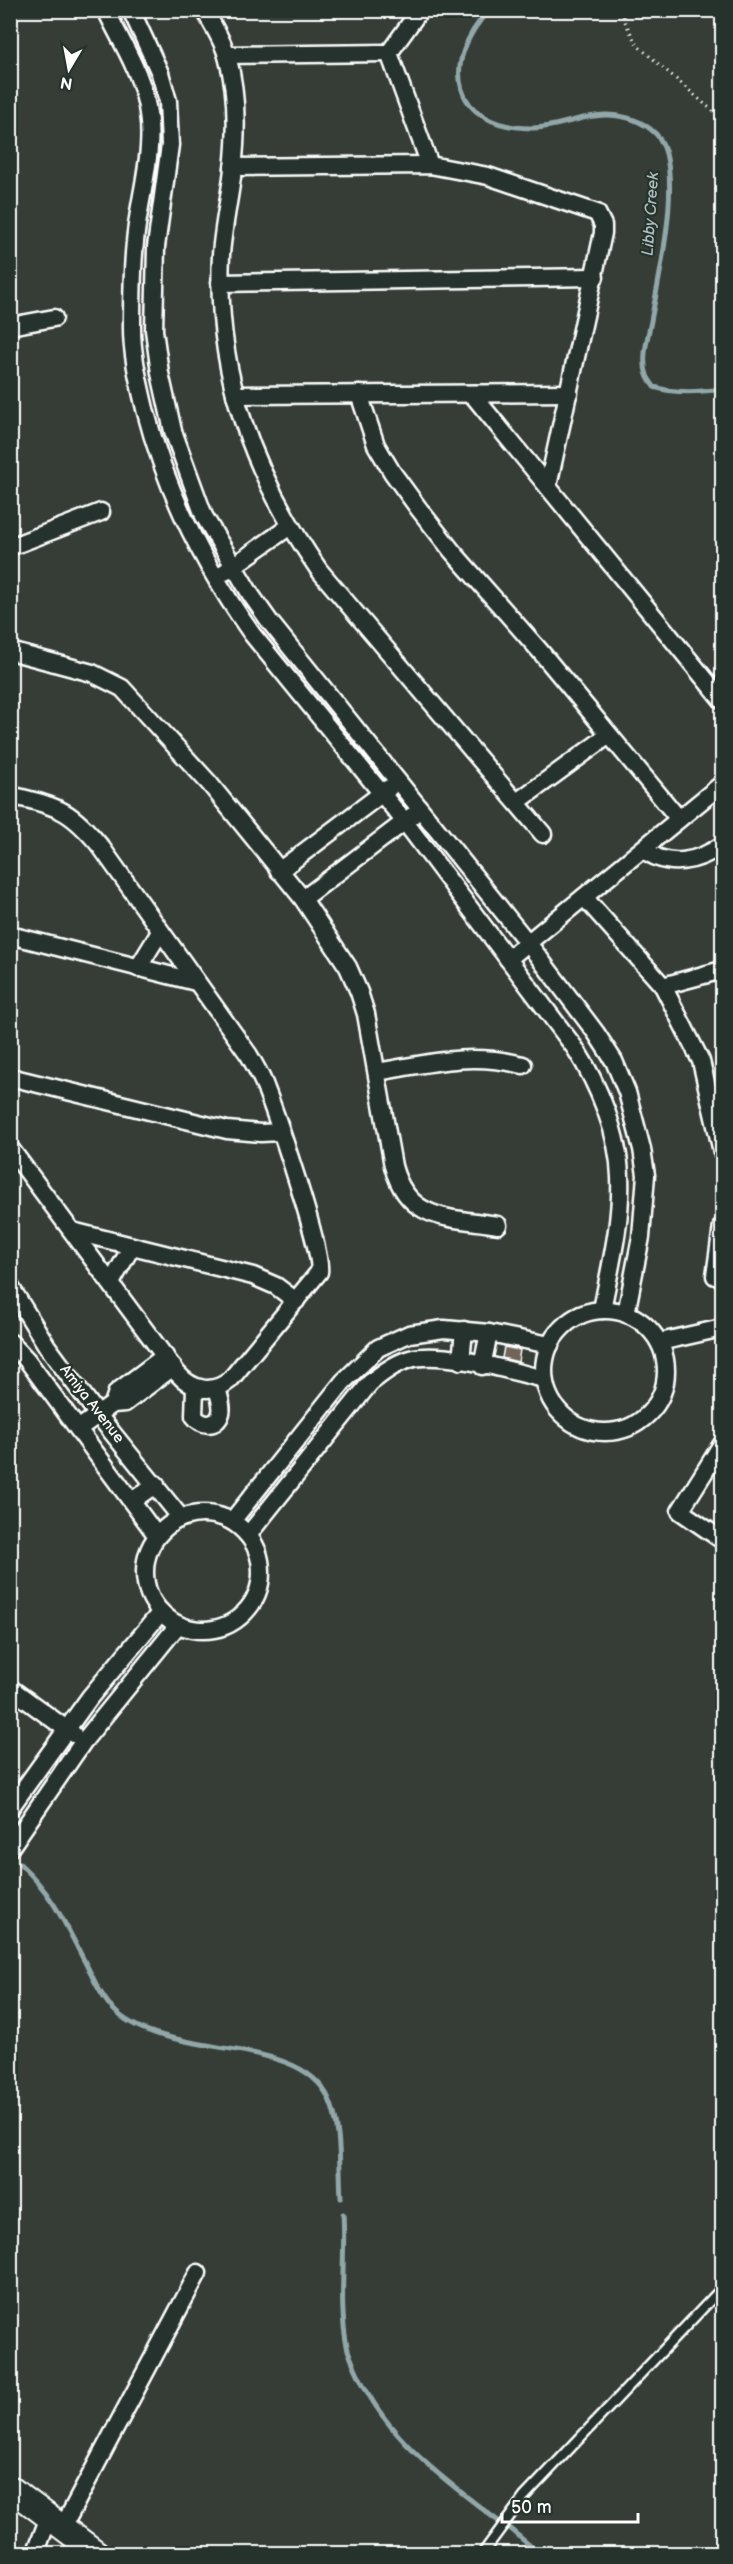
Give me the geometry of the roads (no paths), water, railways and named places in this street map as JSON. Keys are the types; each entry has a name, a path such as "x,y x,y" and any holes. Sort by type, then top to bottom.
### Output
{"main road":[{"path":"10,2488 98,2553"}],"street":[{"path":"106,10 146,98 150,138 135,241 132,331 137,376 152,437 169,486 188,529 252,634 405,822 591,1072 603,1100 617,1154 620,1177 616,1233 602,1310"},
{"path":"131,10 160,73 168,101 170,145 156,247 154,330 160,373 173,431 188,478 204,516 233,566 270,622 528,943 614,1061 630,1104 642,1149 646,1175 641,1237 626,1314"},
{"path":"205,10 227,55 234,109 234,167 221,252 220,283 225,349 235,395 256,460 290,526 319,570 543,834"},
{"path":"389,53 420,10"},
{"path":"227,55 389,53"},
{"path":"389,53 430,165"},
{"path":"234,167 430,165 488,176 597,213 603,225 603,233 548,486"},
{"path":"220,283 595,277"},
{"path":"10,326 54,318"},
{"path":"235,395 569,393"},
{"path":"359,394 376,445 392,472 452,551 679,819"},
{"path":"472,394 723,700"},
{"path":"10,547 101,512"},
{"path":"216,578 290,526"},
{"path":"10,651 92,673 122,688 209,783 303,899 348,967 366,1014 393,1166 405,1195 414,1205 426,1212 498,1225"},
{"path":"516,802 609,735"},
{"path":"279,871 399,780"},
{"path":"508,959 679,819 722,787"},
{"path":"10,795 50,805 75,817 101,847 254,1063 266,1087 280,1132 320,1261 319,1272 230,1380 217,1388 195,1388 182,1379 10,1148"},
{"path":"303,899 422,809"},
{"path":"643,849 654,857 675,862 713,852 723,845"},
{"path":"584,897 663,986 716,1086 723,1152"},
{"path":"138,968 160,932"},
{"path":"10,936 196,982"},
{"path":"663,986 723,970"},
{"path":"377,1072 449,1059 478,1057 523,1065"},
{"path":"10,1077 227,1130 280,1132"},
{"path":"715,1276 723,1226"},
{"path":"72,1231 253,1276 276,1286 296,1301"},
{"path":"111,1283 132,1246"},
{"name":"Amiya Avenue","path":"10,1286 35,1329 98,1414 182,1518"},
{"path":"602,1310 626,1314 651,1330 660,1342 666,1358 667,1374 664,1390 657,1405 639,1422 616,1432 591,1431 569,1421 553,1402 544,1379 546,1356 559,1331 571,1320 586,1313 602,1310"},
{"path":"660,1342 723,1328"},
{"path":"232,1521 343,1382 367,1357 385,1344 409,1334 464,1330 550,1345"},
{"path":"461,1361 464,1330"},
{"path":"483,1366 489,1333"},
{"name":"Amiya Avenue","path":"10,1342 157,1536"},
{"path":"248,1535 360,1396 382,1373 410,1359 425,1357 461,1361 544,1379"},
{"path":"78,1429 113,1404 117,1392 169,1362"},
{"path":"195,1388 194,1416 207,1424 213,1423 221,1415 217,1388"},
{"path":"723,1444 680,1511 723,1540"},
{"path":"105,1465 127,1449"},
{"path":"132,1501 156,1484"},
{"path":"207,1514 232,1521 248,1535 258,1554 262,1575 260,1589 254,1602 234,1622 221,1628 192,1629 178,1625 161,1612 152,1601 145,1575 150,1548 157,1536 182,1518 207,1514"},
{"path":"10,1808 90,1697 161,1612"},
{"path":"10,1848 83,1742 178,1625"},
{"path":"10,1688 83,1742"},
{"path":"35,2553 56,2522 198,2273"}],"lane":[{"path":"482,2553 524,2497 723,2288"}],"waterway":[{"name":"Libby Creek","path":"489,10 473,30 464,51 460,70 462,88 470,104 484,117 504,125 540,128 598,115 614,116 639,122 656,134 665,149 669,171 669,196 664,252 646,348 645,369 654,387 688,392 722,389"},
{"path":"20,1864 51,1899 100,1991 116,2012 139,2027 168,2037 263,2055 291,2064 314,2078 329,2099 336,2122 341,2198"},
{"path":"343,2214 344,2330 348,2350 359,2376 371,2399 401,2438 437,2473 497,2520"},
{"path":"510,2529 540,2554"}]}
